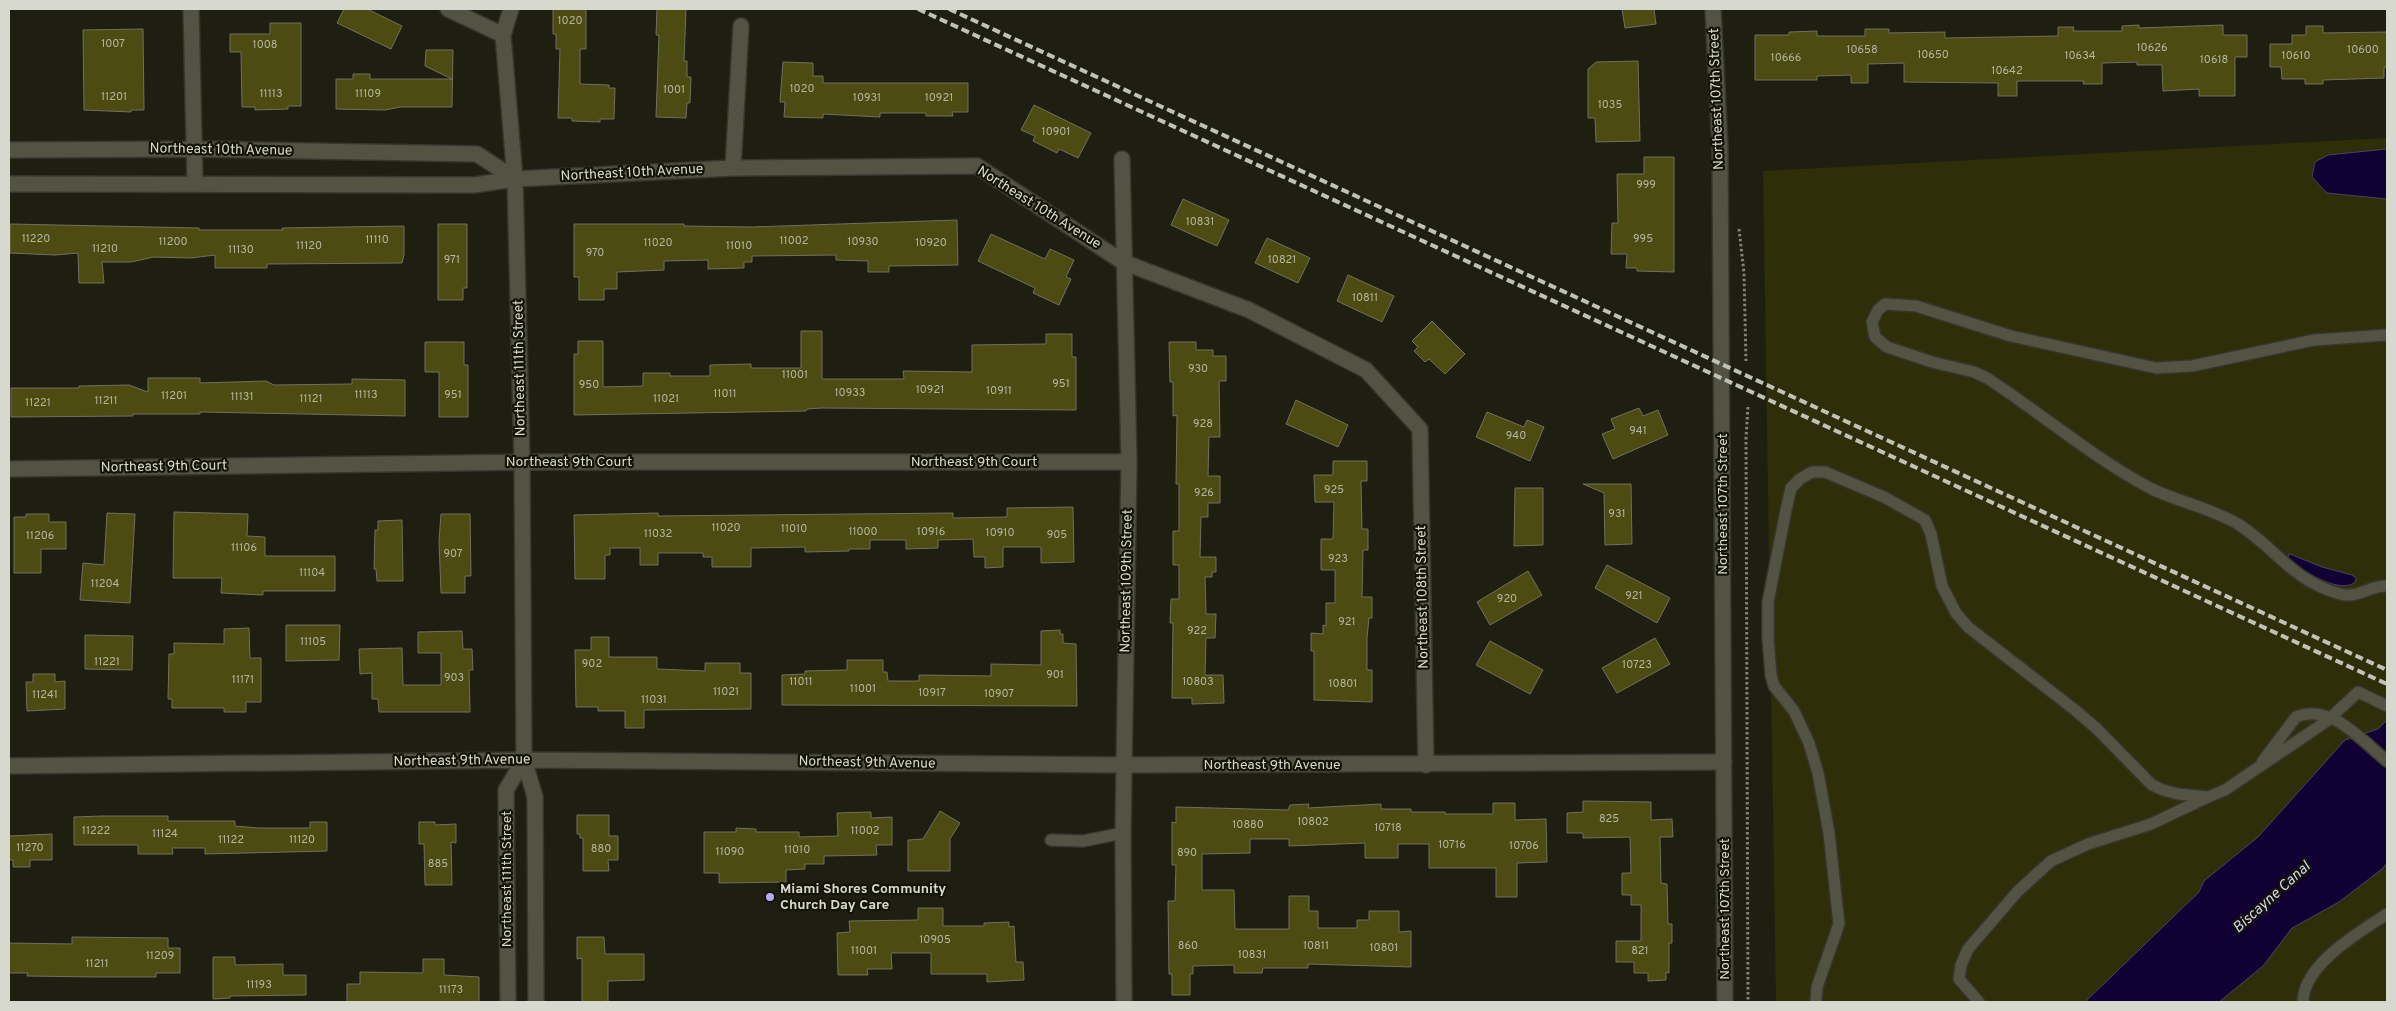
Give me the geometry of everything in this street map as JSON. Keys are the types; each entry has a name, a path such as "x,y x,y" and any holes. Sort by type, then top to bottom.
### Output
{"street":[{"path":"191,9 195,183"},
{"path":"448,9 503,35"},
{"name":"Northeast 111th Street","path":"510,9 503,35 515,179 522,462 524,760 535,797 536,1002"},
{"name":"Northeast 107th Street","path":"1713,9 1720,148 1725,1002"},
{"path":"734,168 741,26"},
{"name":"Northeast 10th Avenue","path":"9,150 194,149 477,154 515,179"},
{"name":"Northeast 109th Street","path":"1122,160 1129,462 1123,833 1124,1002"},
{"name":"Northeast 10th Avenue","path":"9,184 474,185 515,179 734,168 977,166 1123,262 1249,310 1366,370 1420,429"},
{"name":"Northeast 108th Street","path":"1420,429 1426,764"},
{"name":"Northeast 9th Court","path":"9,469 522,462 1129,462"},
{"name":"Northeast 111th Street","path":"508,1002 506,790 524,760"},
{"name":"Northeast 9th Avenue","path":"9,766 524,760 1124,765 1724,762"}],"lane":[{"path":"2387,335 2353,335 2314,340 2192,366 2156,368 2011,336 1916,306 1885,304 1878,310 1872,322 1875,337 1887,347 1932,362 1974,372 1987,378 2069,437 2134,478 2158,491 2237,524 2299,576 2338,593 2354,595 2374,587 2387,586"},
{"path":"1816,1002 1817,987 1839,924 1829,833 1818,773 1809,743 1794,711 1774,686 1771,675 1768,638 1768,602 1791,488 1800,479 1812,472 1826,472 1852,482 1897,503 1925,520 1931,534 1942,586 1956,613 1968,627 2082,716 2152,785 2178,794 2208,797"},
{"path":"1979,1002 1960,979 1964,957 1976,939 2038,870 2066,852 2151,824 2225,790 2330,717 2358,692 2387,706"},
{"path":"2258,768 2296,717 2316,714 2325,714 2330,717 2387,762"},
{"path":"1051,840 1083,841 1123,833"},
{"path":"2303,1002 2303,993 2317,968 2330,955 2387,914"}],"path":[{"path":"1739,224 1744,273 1746,361"},
{"path":"1748,407 1746,438 1746,665 1748,1002"}],"shaded area":[{"path":"2387,138 2387,1002 1776,1002 1763,171"}],"water":[{"path":"2387,149 2387,199 2327,193 2312,177 2315,162 2328,155"},
{"path":"2290,554 2322,567 2352,575 2356,578 2355,582 2343,586 2321,580 2289,560 2288,555"},
{"name":"Biscayne Canal","path":"2387,720 2387,863 2382,869 2339,902 2292,928 2263,966 2219,1002 2085,1002 2199,892 2204,881 2258,837 2345,740 2378,729"}],"building":[{"path":"344,9 367,9 402,26 391,49 337,23"},
{"path":"553,9 586,9 586,49 580,49 580,84 609,85 609,88 615,88 614,119 600,119 600,122 572,121 572,118 558,118 560,49 556,49 556,34 553,34"},
{"path":"657,9 686,9 684,61 687,61 687,77 691,77 690,103 687,103 686,118 656,117 659,35 656,35"},
{"path":"1622,9 1654,9 1656,24 1625,28"},
{"path":"270,23 301,23 301,106 288,106 288,109 255,110 255,107 242,107 241,52 230,52 230,34 270,34"},
{"path":"2139,25 2139,28 2223,25 2223,35 2247,35 2247,57 2235,57 2235,96 2199,96 2199,89 2163,91 2162,65 2137,65 2137,62 2102,63 2102,84 2083,84 2084,81 2017,81 2017,96 1998,96 1998,83 1904,82 1904,63 1868,64 1868,83 1851,83 1851,75 1817,76 1817,80 1755,80 1755,35 1789,35 1789,32 1817,31 1817,36 1865,36 1865,29 1889,29 1889,33 1945,32 1945,38 2058,36 2058,27 2074,27 2073,31 2122,31 2122,26"},
{"path":"2306,26 2323,26 2323,33 2387,32 2387,67 2384,67 2384,78 2323,80 2323,84 2305,84 2305,79 2282,79 2281,67 2270,67 2270,44 2292,44 2292,35 2306,35"},
{"path":"143,29 144,110 131,110 131,112 84,110 83,30"},
{"path":"426,50 453,50 452,107 400,107 385,110 336,109 336,79 353,79 353,74 370,74 370,79 452,79 425,66"},
{"path":"1638,61 1640,141 1596,142 1595,118 1588,118 1588,69 1596,62"},
{"path":"783,62 813,63 813,76 823,76 823,83 968,83 968,112 952,112 953,116 926,116 926,113 880,113 880,117 823,114 823,118 784,117 785,102 780,102"},
{"path":"1034,105 1091,133 1078,158 1059,149 1057,153 1033,141 1035,136 1021,130"},
{"path":"1644,157 1674,157 1674,272 1637,271 1637,268 1626,268 1627,254 1611,254 1612,223 1618,223 1617,174 1644,174"},
{"path":"1183,199 1229,220 1217,246 1171,225"},
{"path":"957,220 958,265 889,266 889,272 868,272 868,261 836,260 836,255 752,256 752,262 744,262 744,268 708,269 708,260 664,261 664,270 617,272 617,289 604,289 604,300 579,300 579,277 574,277 574,224 684,224 684,226 752,227"},
{"path":"10,224 199,228 199,230 283,230 282,228 404,226 404,255 402,263 267,264 267,268 215,268 215,255 191,258 154,257 131,262 102,262 104,283 79,283 78,253 55,255 10,253"},
{"path":"438,224 467,224 467,288 463,288 463,300 438,300"},
{"path":"991,234 1045,259 1050,249 1074,260 1066,277 1071,279 1059,305 1033,293 1035,288 978,261"},
{"path":"1267,238 1310,258 1298,283 1255,263"},
{"path":"1348,275 1394,296 1382,322 1337,301"},
{"path":"1432,321 1465,354 1445,374 1429,359 1425,362 1414,351 1418,347 1412,341"},
{"path":"801,331 822,331 822,379 904,379 903,371 972,372 972,345 1046,344 1046,334 1072,334 1072,357 1076,357 1076,410 821,408 807,409 806,411 574,415 574,354 578,354 578,341 603,341 603,387 643,386 643,373 670,373 670,376 710,376 710,365 751,364 751,368 801,368"},
{"path":"425,342 464,342 464,365 468,365 468,417 439,417 439,372 425,372"},
{"path":"1169,342 1196,342 1196,350 1213,350 1213,356 1226,356 1226,381 1219,381 1220,437 1209,437 1208,476 1220,476 1220,503 1208,503 1208,517 1201,517 1200,557 1216,557 1216,572 1212,572 1212,577 1205,577 1206,614 1216,614 1215,638 1206,638 1205,675 1223,675 1224,703 1192,704 1192,698 1172,698 1173,623 1170,623 1171,599 1179,599 1179,565 1173,565 1173,531 1179,531 1179,484 1176,484 1177,415 1173,416 1173,382 1170,382"},
{"path":"148,378 200,378 200,383 266,381 274,385 352,384 352,379 405,380 405,416 200,412 200,414 133,414 133,416 11,417 11,388 79,388 79,386 129,385 148,392"},
{"path":"1296,400 1348,425 1338,447 1286,424"},
{"path":"1639,408 1643,416 1658,410 1668,435 1613,459 1602,434 1615,429 1611,419"},
{"path":"1487,412 1524,427 1527,420 1544,427 1530,461 1476,437"},
{"path":"1333,461 1367,461 1367,481 1361,481 1362,529 1368,529 1368,550 1363,550 1362,597 1372,597 1372,618 1369,618 1367,638 1367,670 1372,670 1372,702 1314,700 1314,651 1311,651 1311,633 1323,634 1323,625 1326,626 1326,603 1335,603 1335,570 1321,570 1321,539 1333,539 1334,502 1315,502 1314,475 1333,475"},
{"path":"1583,484 1631,484 1632,544 1605,545 1604,493"},
{"path":"1515,488 1543,488 1543,545 1514,546"},
{"path":"1073,507 1074,562 1041,563 1041,547 1003,547 1003,567 985,568 985,557 974,557 973,539 938,540 938,548 906,549 906,540 870,540 870,549 849,549 849,551 805,552 805,547 751,548 751,567 712,567 712,557 703,557 703,553 658,553 658,565 640,565 640,548 610,548 610,555 605,555 605,579 575,579 574,515 658,513 658,516 953,513 953,518 1007,517 1007,508"},
{"path":"174,512 248,514 247,536 265,537 265,556 335,556 335,591 263,591 263,595 221,593 222,578 173,578"},
{"path":"107,513 135,514 130,603 80,600 83,563 104,565"},
{"path":"26,514 49,514 49,522 66,522 66,549 41,549 41,573 14,573 14,517 26,517"},
{"path":"441,514 470,514 471,576 465,576 465,593 441,593 439,541"},
{"path":"402,520 403,581 377,581 376,569 374,569 375,530 378,530 378,521"},
{"path":"1607,565 1670,598 1657,623 1595,588"},
{"path":"1528,571 1542,595 1490,625 1477,602"},
{"path":"286,625 340,625 339,660 286,661"},
{"path":"249,628 250,658 261,658 261,702 246,702 246,712 224,712 224,708 172,708 172,699 168,699 169,654 174,654 174,643 224,644 224,629"},
{"path":"1060,630 1060,634 1063,634 1063,643 1076,644 1077,706 782,705 782,675 805,674 805,671 847,670 847,660 883,660 883,672 887,672 888,681 919,681 919,675 991,676 991,664 1041,665 1041,631"},
{"path":"462,631 463,649 472,649 473,670 469,670 470,712 379,712 378,699 372,699 372,673 360,674 359,649 402,648 403,685 441,685 441,653 418,653 418,632"},
{"path":"85,635 133,636 132,670 85,669"},
{"path":"591,637 609,637 609,657 657,657 657,669 705,671 705,663 740,663 740,673 751,673 751,709 644,710 644,728 625,728 625,711 598,711 598,707 576,707 575,650 591,650"},
{"path":"1655,638 1670,664 1617,693 1602,668"},
{"path":"1490,641 1543,670 1530,694 1476,665"},
{"path":"33,674 55,674 55,682 65,681 65,709 27,711 26,682 33,682"},
{"path":"1583,801 1651,802 1651,820 1672,819 1673,837 1660,837 1661,883 1667,884 1668,924 1672,924 1672,943 1669,943 1669,973 1666,972 1666,980 1648,981 1648,973 1634,973 1634,962 1616,962 1616,941 1641,941 1641,905 1631,905 1631,895 1622,895 1622,873 1631,873 1630,837 1583,838 1583,833 1567,833 1567,813 1583,812"},
{"path":"1493,803 1515,803 1515,820 1546,819 1547,862 1517,863 1517,897 1496,897 1496,868 1429,868 1429,844 1398,844 1398,858 1365,858 1365,843 1289,846 1289,839 1250,839 1250,853 1202,854 1202,890 1234,890 1235,929 1289,929 1289,896 1309,896 1309,911 1318,911 1318,928 1357,928 1357,920 1369,920 1369,911 1399,911 1399,932 1411,931 1411,967 1308,964 1308,968 1263,968 1262,973 1234,973 1234,965 1193,966 1193,974 1190,974 1190,995 1172,995 1172,974 1169,974 1168,901 1175,901 1176,865 1172,865 1172,822 1176,823 1176,807 1288,810 1290,805 1309,804 1308,808 1381,804 1381,809 1411,809 1411,812 1493,814"},
{"path":"940,811 960,823 950,839 950,871 908,871 908,840 923,839"},
{"path":"871,812 871,818 892,817 892,845 876,845 877,855 824,856 824,864 805,864 805,869 786,870 786,882 719,883 719,873 704,873 704,832 736,832 736,828 756,829 756,832 799,832 799,837 838,836 837,813"},
{"path":"577,815 609,815 609,836 618,836 618,860 608,860 609,871 583,871 583,838 580,838 580,834 577,834"},
{"path":"168,816 168,821 235,821 235,826 258,828 310,828 310,822 327,822 327,851 205,854 205,848 172,848 173,854 138,854 138,845 74,845 74,817"},
{"path":"419,822 435,822 435,825 456,824 456,843 451,842 452,885 425,885 424,844 419,844"},
{"path":"52,834 52,860 30,860 30,867 13,867 13,860 9,860 9,836"},
{"path":"918,908 943,908 943,926 984,926 984,923 1009,922 1009,927 1014,926 1016,962 1023,962 1024,980 987,982 987,974 931,974 931,953 891,953 892,969 867,969 868,975 838,975 837,933 850,932 849,921 918,920"},
{"path":"72,937 168,938 168,948 180,948 180,973 156,973 156,977 96,977 27,976 28,973 9,973 9,943 72,944"},
{"path":"577,937 604,937 605,954 644,954 644,980 608,981 608,1002 582,1002 582,958 577,959"},
{"path":"213,957 235,957 235,965 283,964 283,975 306,975 306,995 230,996 230,998 213,999"},
{"path":"423,959 444,959 444,975 479,977 479,1002 347,1002 347,984 360,984 360,972 423,973"}],"railway":[{"path":"918,9 2387,684"},
{"path":"949,9 2387,670"}],"place":[{"name":"Miami Shores Community Church Day Care","path":"770,897"}]}
